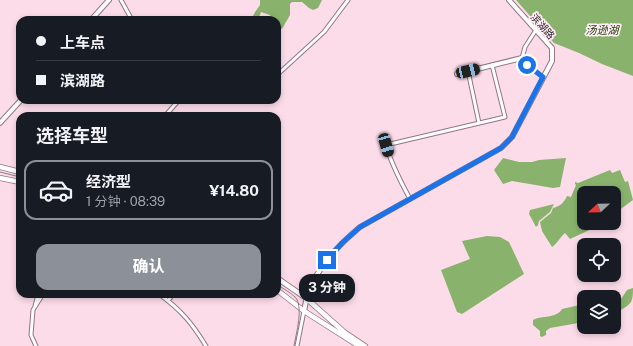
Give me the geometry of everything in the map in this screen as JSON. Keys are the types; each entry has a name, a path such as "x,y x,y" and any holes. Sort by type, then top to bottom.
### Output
{"main road":[{"path":"0,168 16,171"},
{"path":"0,178 16,181"},
{"path":"281,281 306,298 344,332 365,346"},
{"path":"281,293 304,311 359,346"}],"street":[{"path":"95,16 109,0"},
{"path":"121,0 130,16"},
{"path":"281,72 324,32 348,0"},
{"name":"滨湖路","path":"304,311 306,298 320,268 342,243 360,227 501,148 512,137 552,61 552,48 509,0"},
{"path":"522,58 526,47 536,30"},
{"path":"457,74 522,58"},
{"path":"522,58 527,65 543,77"},
{"path":"410,199 398,178 388,155 386,145 505,117 492,65"},
{"path":"468,71 479,123"},
{"path":"0,123 17,104"},
{"path":"168,112 175,104"},
{"path":"36,346 31,335 33,310 37,298"},
{"path":"33,310 40,298"},
{"path":"164,298 175,305 193,325 206,346"},
{"path":"297,346 304,311"}],"water":[{"path":"260,0 322,0 318,8 313,10 302,2 292,2 290,4 290,15 282,29 281,16 270,16 261,12 260,16 253,16 260,5"},
{"name":"汤逊湖","path":"516,0 633,0 633,76 554,43"},
{"path":"503,158 519,162 532,162 566,158 560,187 553,188 512,181 503,184 494,170"},
{"path":"610,170 612,173 620,170 625,182 628,181 633,200 621,209 621,186 577,186 577,230 590,230 570,239 565,233 552,247 542,231 540,222 551,213 553,208 560,205 567,196 571,197 576,185 575,182 578,183"},
{"path":"554,204 550,212 539,221 536,227 529,214 530,210"},
{"path":"487,236 500,237 509,242 524,274 462,314 457,312 441,270 470,259 462,241"},
{"path":"633,288 632,298 630,304 621,310 621,299 627,290"},
{"path":"577,306 577,323 550,328 546,331 546,335 542,337 540,336 540,331 533,325 533,320 553,316 562,309"}],"tram line":[{"path":"0,172 16,176"},
{"path":"281,287 293,295 298,301 299,320 294,346"}],"route":[{"path":"327,260 342,243 360,227 501,148 512,137 543,77 527,65"}]}
